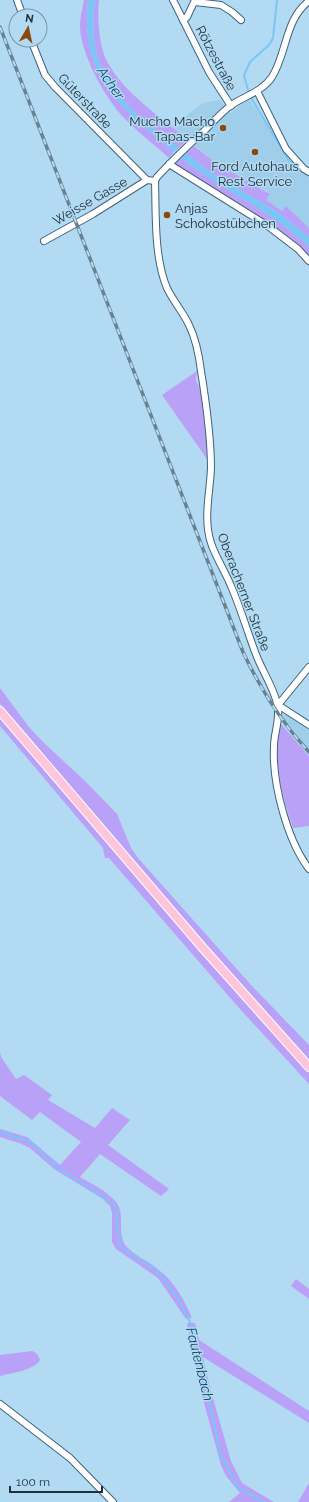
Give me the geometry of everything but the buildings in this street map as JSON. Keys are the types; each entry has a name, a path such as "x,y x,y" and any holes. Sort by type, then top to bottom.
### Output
{"main road":[{"path":"0,711 202,947 309,1066"}],"street":[{"name":"Rötzestraße","path":"173,0 209,72 231,106"},
{"name":"Rötzestraße","path":"184,20 188,17 195,1"},
{"path":"195,1 221,5 232,12 240,20"},
{"path":"147,180 155,180 157,176 186,147 231,106 266,84 276,70 292,22 301,8 309,1"},
{"name":"Güterstraße","path":"34,48 45,75 147,180"},
{"path":"252,94 286,149 309,172"},
{"path":"169,164 268,226 298,249 309,261"},
{"name":"Weisse Gasse","path":"44,241 93,214 147,180"},
{"name":"Oberacherner Straße","path":"155,180 159,260 167,287 193,335 201,373 210,450 210,482 207,515 209,535 212,545 232,588 257,658 278,705 274,749 275,776 283,811 293,844 309,869"},
{"path":"309,667 278,705 309,724"},
{"path":"0,1404 70,1458 113,1502"}],"shaded area":[{"path":"84,0 88,0 87,26 90,49 98,70 108,88 122,105 137,121 174,152 169,158 125,119 110,100 95,75 84,48 81,35 80,21"},
{"path":"95,0 99,0 99,32 105,57 108,63 123,84 133,94 187,139 179,148 136,114 116,90 104,72 97,55 94,41 93,21"},
{"path":"220,100 231,113 243,103 250,100 286,160 297,171 300,168 309,174 309,228 286,206 282,211 266,200 270,193 216,163 172,126 203,103"},
{"path":"194,146 216,163 270,194 266,200 282,211 286,206 309,228 309,237 280,214 207,170 186,153"},
{"path":"181,158 263,211 295,234 309,247 309,258 289,237 175,163"},
{"path":"197,371 196,380 201,391 206,432 207,459 162,395"},
{"path":"0,688 29,727 42,741 86,782 117,814 131,848 138,858 251,985 309,1045 309,1060 199,937 0,704"},
{"path":"289,708 309,721 309,750 283,717"},
{"path":"0,716 244,1000 309,1072 309,1084 239,1008 109,858 105,858 103,848 0,726"},
{"path":"281,724 309,756 309,826 293,828 285,802 278,764"},
{"path":"0,1052 1,1057 16,1079 24,1075 52,1095 48,1100 95,1128 112,1108 130,1120 108,1145 169,1189 161,1196 100,1154 80,1177 112,1197 120,1212 122,1236 127,1247 168,1278 181,1296 192,1318 186,1319 158,1278 116,1249 112,1242 112,1213 110,1206 103,1199 54,1169 30,1148 0,1137 0,1129 27,1137 60,1165 81,1142 40,1112 32,1120 0,1096"},
{"path":"296,1279 309,1289 309,1299 291,1286"},
{"path":"187,1323 195,1323 199,1340 309,1411 309,1423 203,1357 210,1388 231,1461 242,1483 274,1502 229,1502 240,1493 226,1476 221,1465 201,1392"},
{"path":"32,1351 38,1355 40,1360 37,1363 28,1369 0,1376 0,1355"},
{"path":"309,1483 309,1502 298,1502"}],"water":[{"name":"Acher","path":"88,0 95,0 93,21 94,41 97,55 104,72 116,90 136,114 179,148 174,152 137,121 108,88 98,70 90,49 87,26"},
{"path":"186,153 207,170 280,214 309,237 309,247 279,222 181,158"}],"waterway":[{"path":"277,0 273,38 269,45 250,62 244,75 249,94 288,160 298,170"},
{"name":"Fautenbach","path":"0,1132 31,1142 53,1164 115,1205 120,1246 158,1272 178,1298 193,1328 221,1455 238,1488 264,1502"}],"railway":[{"path":"0,27 243,652 280,717 309,752"}],"place":[{"name":"Mucho Macho Tapas-Bar","path":"223,128"},
{"name":"Ford Autohaus Rest Service","path":"255,152"},
{"name":"Anjas Schokostübchen","path":"167,215"}]}
